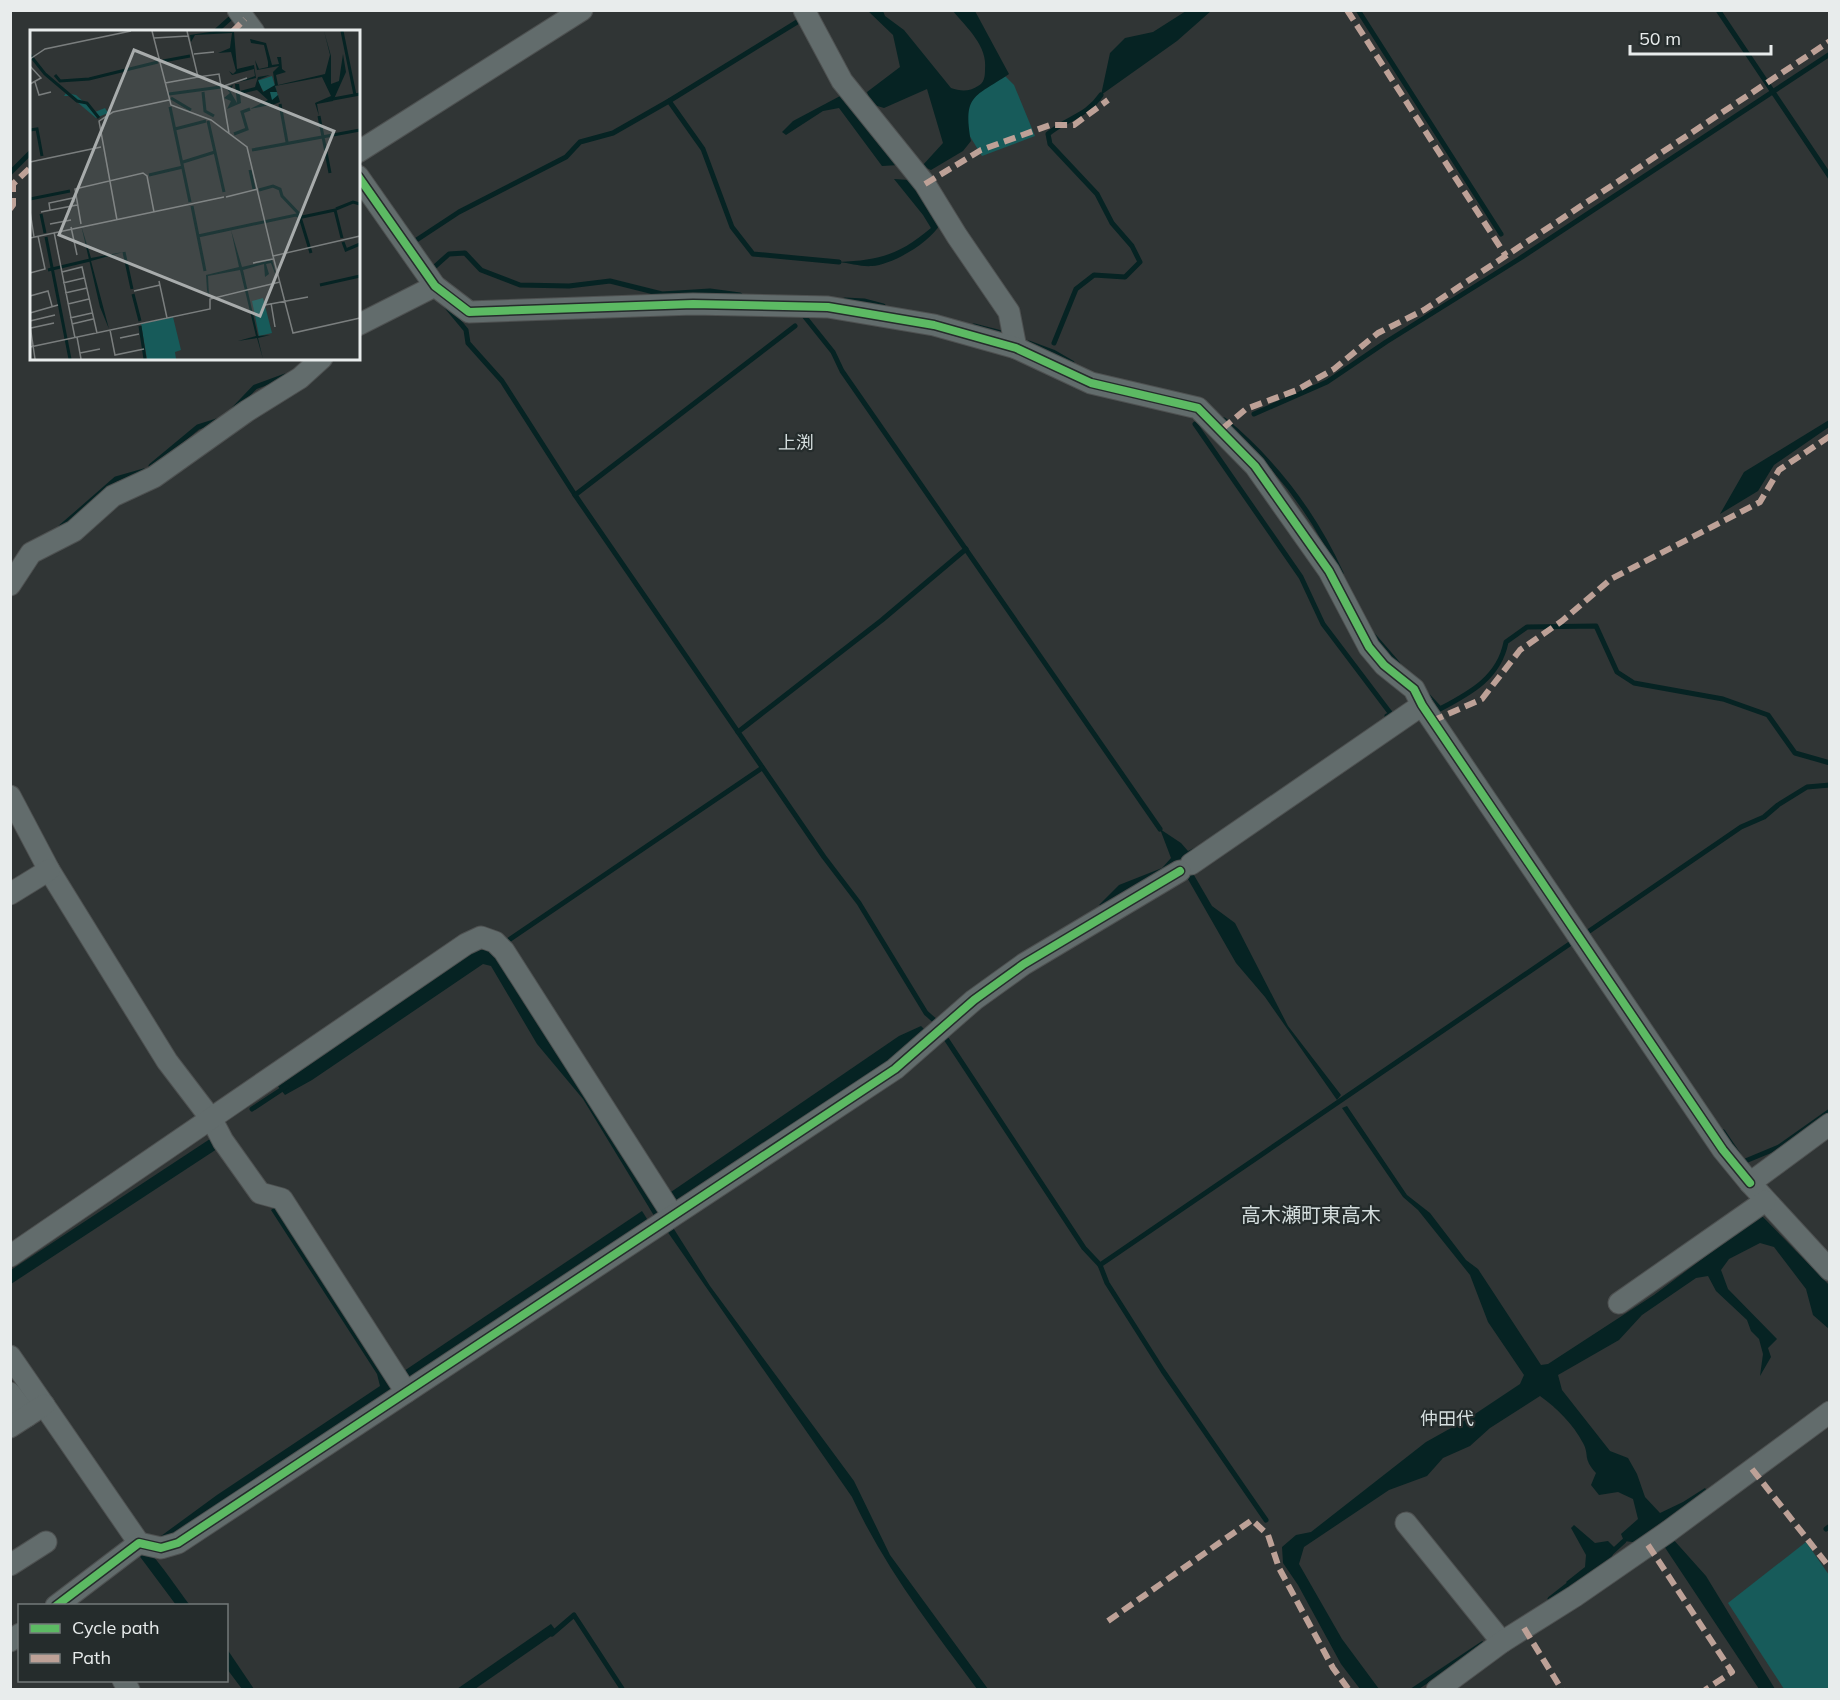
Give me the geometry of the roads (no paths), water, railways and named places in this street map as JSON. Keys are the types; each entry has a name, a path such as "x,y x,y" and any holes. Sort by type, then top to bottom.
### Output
{"street":[{"path":"360,151 582,10"},
{"path":"806,15 842,81 921,179 1009,312 1014,338"},
{"path":"360,179 430,278 469,312 693,304 828,307 1014,338 1090,383 1198,408 1255,466 1329,571 1369,647 1384,665 1414,689 1422,705 1578,938 1723,1150 1765,1201 1830,1270"},
{"path":"360,324 430,278"},
{"path":"10,585 31,553 74,531 113,496 154,477 247,411 300,378 320,360"},
{"path":"63,1603 133,1546 161,1548 178,1543 895,1069 974,1000 1024,964 1185,867 1422,705"},
{"path":"10,796 49,870 167,1061 260,1193 282,1199 406,1392"},
{"path":"10,894 49,870"},
{"path":"10,1256 218,1131 466,944 481,937 500,946 666,1219"},
{"path":"1750,1183 1830,1124"},
{"path":"1619,1303 1765,1201"},
{"path":"10,1356 27,1416"},
{"path":"10,1393 133,1546"},
{"path":"1437,1689 1498,1636 1575,1596 1830,1412"},
{"path":"1406,1523 1498,1636"},
{"path":"10,1565 46,1542"}],"waterway":[{"path":"1358,10 1501,234"},
{"path":"1718,10 1830,177"},
{"path":"217,30 234,15"},
{"path":"415,241 459,212 566,157 580,142 613,133 669,101 802,19"},
{"path":"1254,414 1327,382 1386,342 1519,259 1830,54"},
{"path":"1054,343 1076,289 1094,275 1125,277 1140,262 1132,246 1112,223 1097,194 1050,144 1048,134 1083,113 1101,95"},
{"path":"669,101 703,149 732,227 753,254 839,262"},
{"path":"10,173 30,153"},
{"path":"430,271 449,254 465,253 481,270 520,285 569,286 610,281 662,294 710,291 740,295"},
{"path":"845,300 864,301 883,306"},
{"path":"446,306 466,330 468,343 502,381 575,495 824,857 859,903 926,1013 934,1020"},
{"path":"805,317 833,352 842,371 1160,829"},
{"path":"575,495 795,326"},
{"path":"974,326 1009,335"},
{"path":"1029,343 1053,352 1072,363"},
{"path":"234,409 255,387 285,376"},
{"path":"1224,420 1260,453 1292,490 1318,529 1341,573"},
{"path":"151,466 198,427 217,421"},
{"path":"1195,424 1301,577 1323,624 1391,714 1387,716"},
{"path":"61,527 116,479 144,471"},
{"path":"738,732 882,620 966,549"},
{"path":"1427,695 1440,709 1462,697 1490,675 1502,655 1506,642 1527,627 1596,626 1617,672 1634,683 1723,699 1768,715 1795,753 1830,763"},
{"path":"1372,634 1398,664"},
{"path":"503,944 762,768"},
{"path":"1582,936 1741,827 1764,817 1778,805 1807,787 1830,785"},
{"path":"1100,1265 1574,941"},
{"path":"943,1034 1084,1248 1100,1265 1107,1283 1163,1371 1266,1520"},
{"path":"252,1109 287,1086"},
{"path":"1743,1162 1779,1147 1830,1111"},
{"path":"1723,1132 1738,1154"},
{"path":"1826,1529 1830,1526"},
{"path":"1612,1552 1624,1541"},
{"path":"1550,1599 1573,1581"},
{"path":"552,1634 574,1615 623,1690"},
{"path":"1413,1690 1482,1644"}],"district":[{"name":"上渕","path":"796,443"},
{"name":"高木瀬町東高木","path":"1311,1215"},
{"name":"仲田代","path":"1447,1419"}]}
